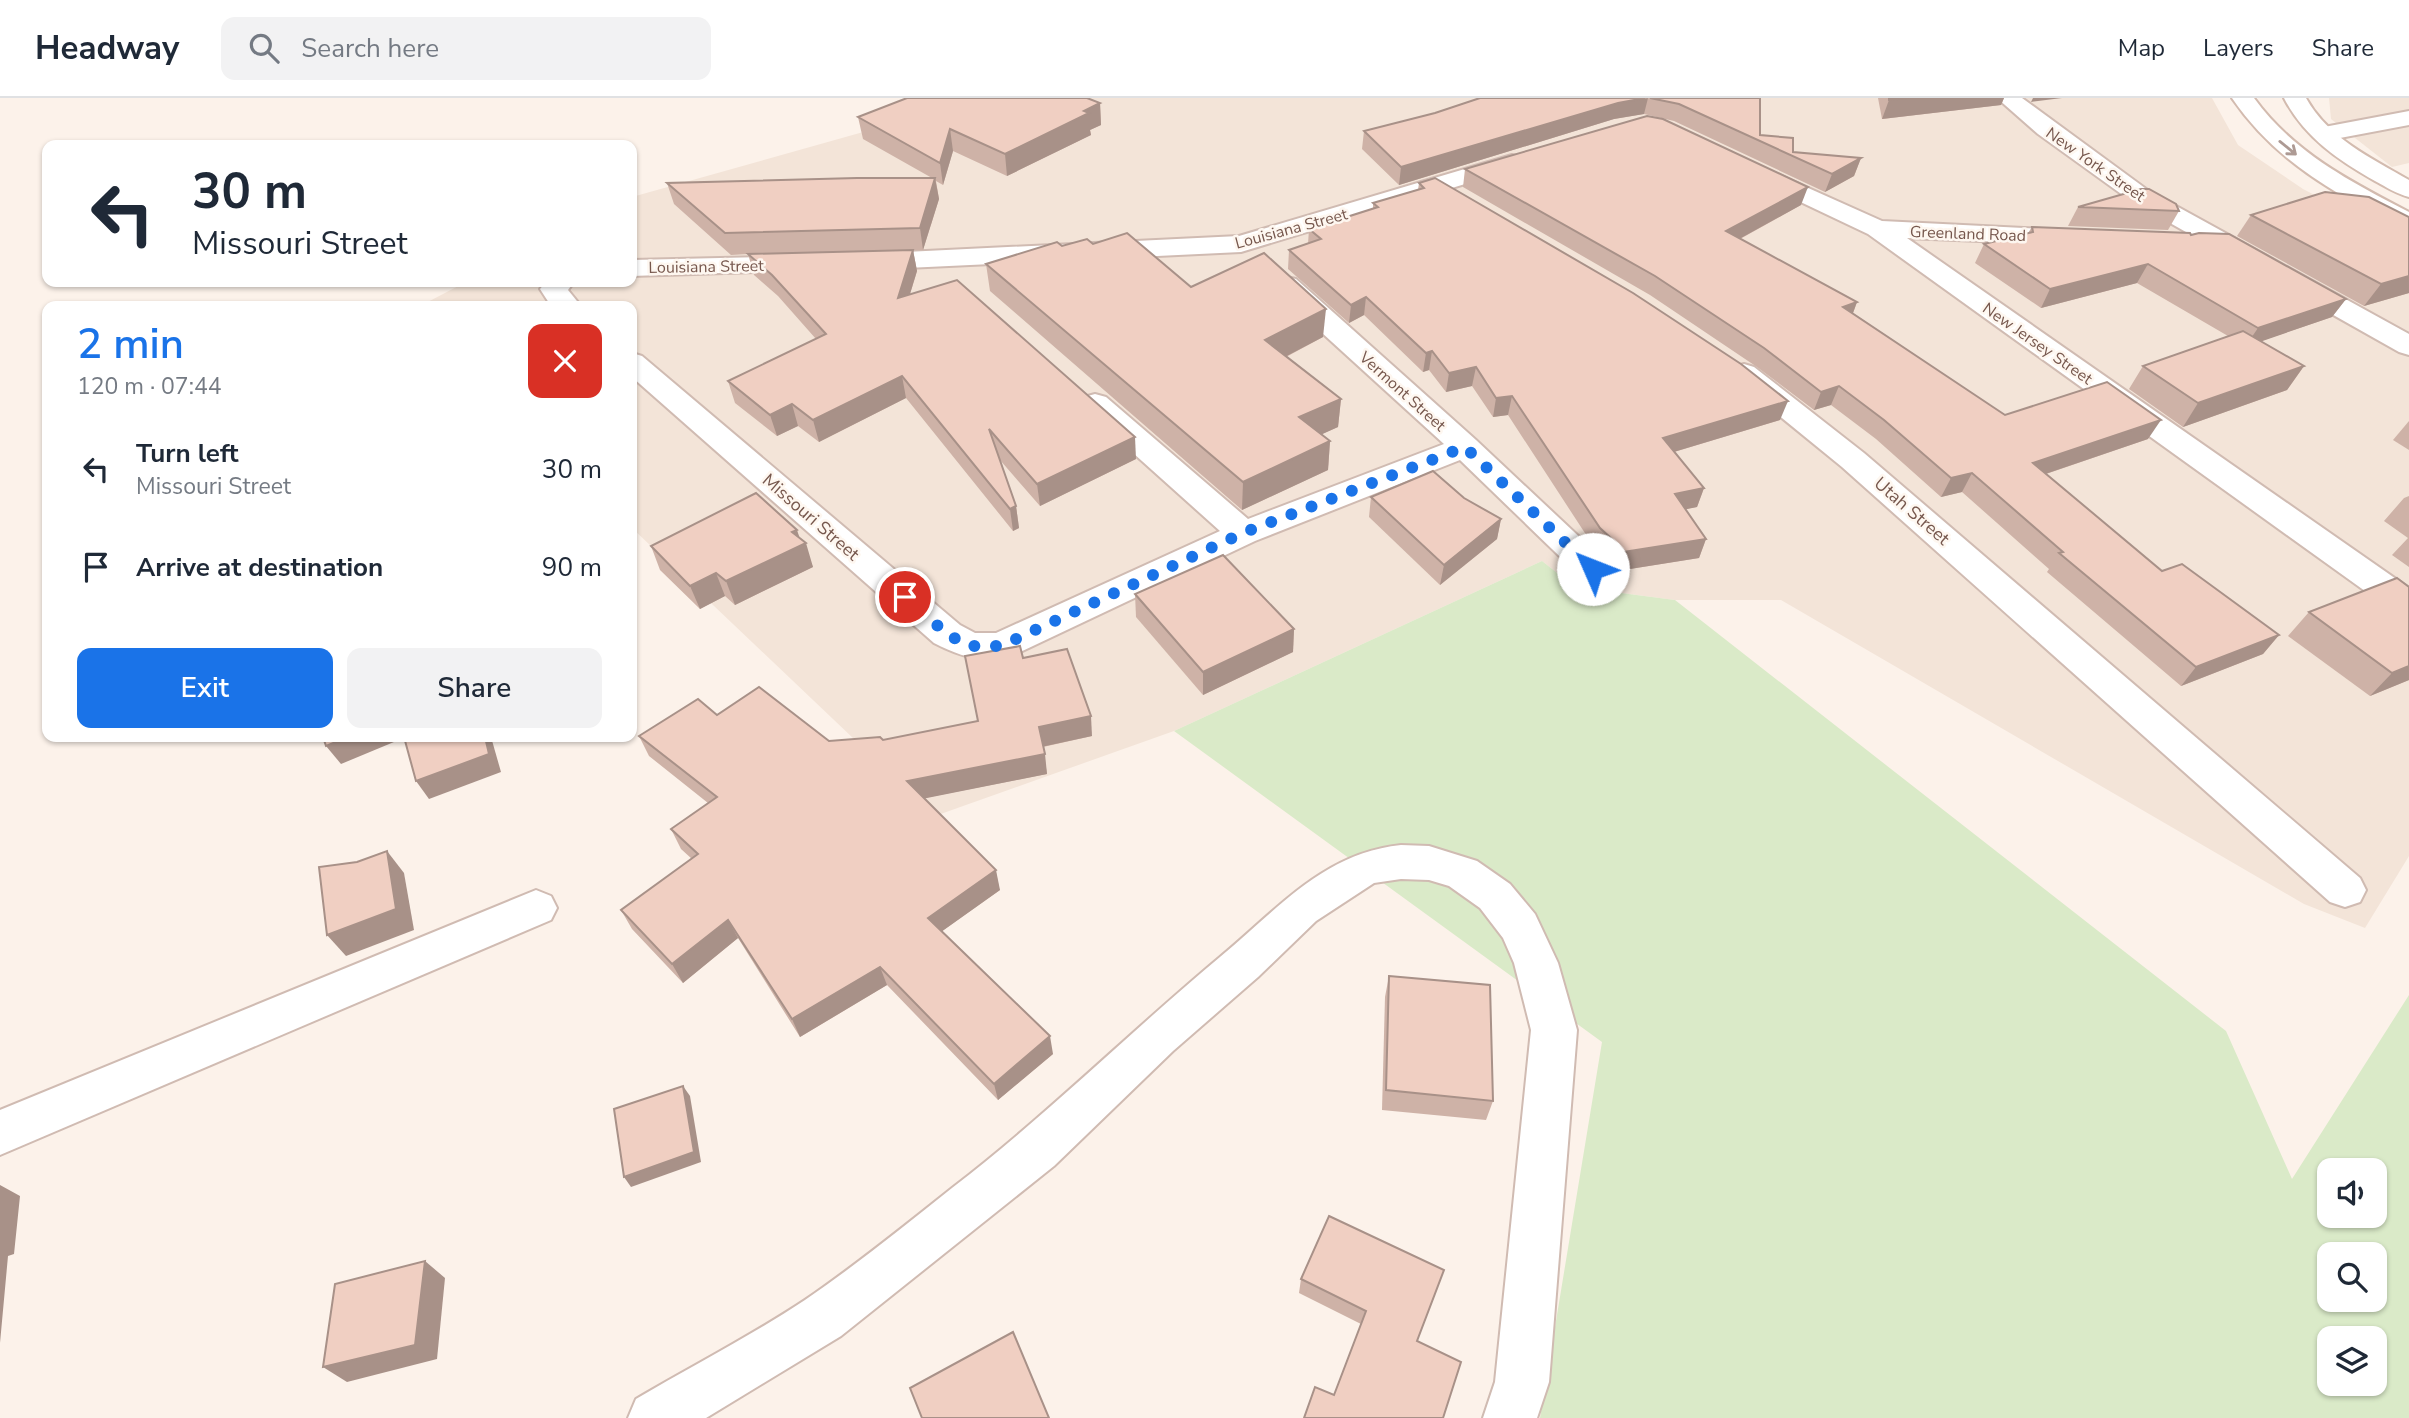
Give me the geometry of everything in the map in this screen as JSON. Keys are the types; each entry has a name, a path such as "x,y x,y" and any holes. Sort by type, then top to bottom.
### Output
{"street":[{"name":"New York Street","path":"2008,98 2046,129 2140,196 2409,346"},
{"path":"2243,98 2254,117 2298,157 2409,222"},
{"path":"2295,98 2309,120 2324,134 2360,162 2409,190"},
{"path":"2324,134 2409,118"},
{"name":"Louisiana Street","path":"637,268 934,260 1241,244 1531,156"},
{"name":"New Jersey Street","path":"1740,164 1877,229 2409,605"},
{"path":"1438,186 1474,206"},
{"name":"Greenland Road","path":"1877,229 2101,238"},
{"path":"2171,241 2226,243"},
{"name":"Vermont Street","path":"1241,244 1465,447 1593,569"},
{"path":"934,260 965,288"},
{"name":"Utah Street","path":"1714,353 1853,460 2345,890"},
{"name":"Missouri Street","path":"637,366 947,634 969,646 1001,646 1243,533 1465,447"},
{"path":"1078,388 1243,533"},
{"path":"655,1418 823,1318 970,1205 1037,1150 1157,1037 1243,964 1301,909 1360,871 1401,862 1429,863 1462,873 1495,897 1520,928 1536,963 1554,1030 1522,1382 1510,1418"},
{"path":"0,1133 536,908"}],"shaded area":[{"path":"984,98 2212,98 2238,145 2303,189 2409,244 2409,856 2365,928 2304,904 1781,600 1675,600 1575,587 1542,561 1174,731 935,816 637,533 637,301 430,301 456,287 637,287 637,196"},
{"path":"2329,98 2409,98 2409,163 2392,167 2331,119"}],"green space":[{"path":"1542,561 1575,587 1675,600 2226,1031 2292,1179 2409,995 2409,1418 1540,1418 1602,1042 1174,731"}],"building":[{"path":"907,98 1087,98 1100,103 1084,111 1089,113 1005,154 950,129 940,163 858,117"},
{"path":"1480,98 1645,98 1618,103 1401,167 1364,131 1435,113"},
{"path":"1650,98 1760,98 1760,135 1793,138 1793,152 1861,158 1832,174 1679,104"},
{"path":"1647,116 1663,119 1808,187 1726,231 1857,302 1843,307 2005,415 2107,382 2161,420 2033,463 2162,571 2182,564 2279,635 2196,667 2059,553 2063,552 1972,473 1951,478 1884,420 1839,386 1821,392 1764,348 1655,276 1465,169"},
{"path":"935,178 920,228 725,233 667,183"},
{"path":"1435,178 1633,293 1741,364 1788,401 1663,438 1704,488 1675,494 1706,539 1617,553 1618,548 1613,540 1600,528 1512,396 1496,398 1476,367 1449,373 1432,351 1426,353 1366,297 1351,305 1289,250 1321,239 1309,229 1378,207 1373,203 1424,188 1419,183"},
{"path":"2149,189 2176,204 2179,211 2078,207"},
{"path":"2325,192 2369,197 2409,217 2409,276 2381,284 2251,215"},
{"path":"2032,227 2191,235 2229,234 2346,299 2258,328 2148,264 2050,289 1984,244 2033,232"},
{"path":"1127,233 1191,287 1264,253 1326,309 1265,340 1341,399 1299,417 1330,441 1243,482 986,264 1057,242 1062,246 1087,239 1093,244"},
{"path":"913,250 898,298 957,280 1135,437 1037,484 989,429 1016,506 1010,509 902,376 813,420 792,404 770,415 728,381 826,334 772,275 748,254"},
{"path":"2243,331 2304,366 2198,403 2143,366"},
{"path":"1433,471 1464,498 1501,519 1444,565 1371,497"},
{"path":"756,493 797,530 792,532 806,543 726,581 716,573 690,586 651,546"},
{"path":"1223,555 1294,629 1203,672 1135,594"},
{"path":"2397,578 2409,587 2409,666 2392,673 2309,612"},
{"path":"1020,646 1023,658 1067,649 1091,716 1039,727 1045,754 907,781 996,870 928,918 1050,1036 994,1084 880,967 792,1019 728,920 672,964 621,910 698,854 671,829 717,797 639,736 698,699 717,715 759,687 829,741 880,737 883,740 978,721 965,656"},
{"path":"405,742 486,742 489,754 416,781"},
{"path":"387,851 396,909 327,935 319,867 357,862"},
{"path":"1389,976 1490,985 1493,1101 1386,1090"},
{"path":"683,1086 694,1152 624,1177 614,1109"},
{"path":"1329,1216 1444,1270 1417,1341 1461,1362 1443,1418 1304,1418 1315,1387 1334,1395 1366,1311 1301,1279"},
{"path":"425,1261 415,1345 323,1367 335,1284"},
{"path":"1013,1332 1049,1418 922,1418 910,1388"}],"route":[{"path":"905,597 947,634 969,646 1001,646 1243,533 1465,447 1593,569"}]}
